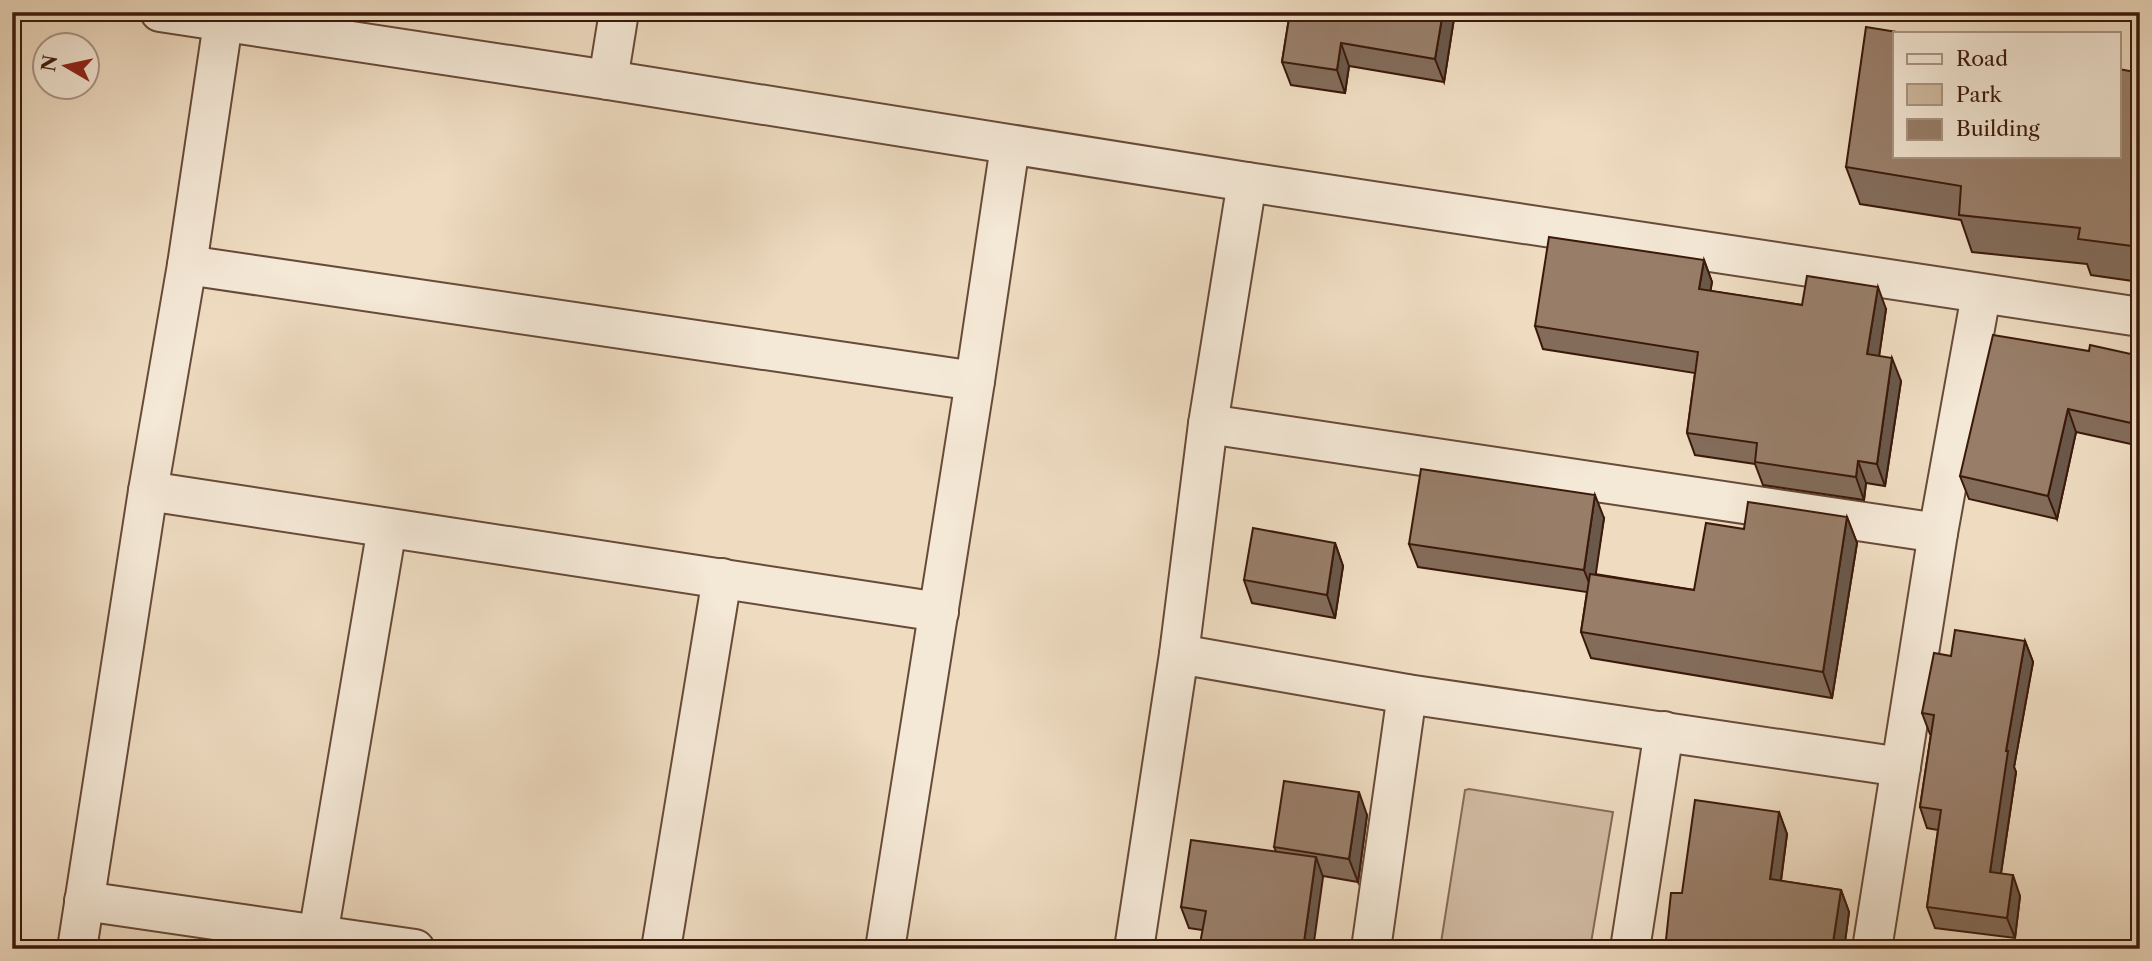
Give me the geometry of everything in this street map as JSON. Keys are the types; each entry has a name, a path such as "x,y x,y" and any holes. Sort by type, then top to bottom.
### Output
{"street":[{"path":"160,12 608,80 1010,146 2140,317"},
{"path":"608,80 619,12"},
{"path":"77,949 148,491 187,265 223,23"},
{"path":"885,949 1010,146"},
{"path":"1134,949 1179,654 1208,424 1247,182"},
{"path":"187,265 975,381"},
{"path":"1872,949 1938,533 1981,295"},
{"path":"1208,424 1938,533"},
{"path":"148,491 939,612"},
{"path":"318,935 387,528"},
{"path":"661,949 722,578"},
{"path":"1179,654 1407,694 1901,767"},
{"path":"1371,949 1407,694"},
{"path":"1630,949 1664,731"},
{"path":"84,901 415,949"}],"green space":[{"path":"1465,790 1613,812 1590,949 1440,949"}],"building":[{"path":"1290,12 1443,12 1435,59 1341,43 1337,70 1282,62"},
{"path":"1866,27 1897,32 1893,32 1893,158 2120,158 2120,69 2140,73 2140,247 2078,239 2080,228 1959,215 1961,186 1846,167"},
{"path":"1549,237 1704,260 1699,289 1802,305 1807,276 1878,287 1867,354 1892,358 1877,464 1858,461 1856,477 1755,462 1757,443 1687,433 1698,352 1535,326"},
{"path":"1993,335 2089,351 2090,345 2140,356 2140,425 2068,409 2048,496 1960,476"},
{"path":"1421,469 1595,495 1584,570 1409,544"},
{"path":"1748,502 1847,517 1823,672 1581,632 1590,574 1694,590 1706,523 1744,529"},
{"path":"1253,528 1335,543 1327,595 1244,580"},
{"path":"1955,630 2025,641 2006,751 1990,872 2013,875 2007,918 1927,907 1941,810 1920,807 1934,715 1922,713 1934,653 1951,656"},
{"path":"1284,781 1359,792 1349,859 1274,847"},
{"path":"1695,800 1779,812 1770,879 1841,890 1832,949 1804,949 1767,943 1766,949 1665,949 1671,893 1682,893"},
{"path":"1191,840 1316,857 1303,949 1199,949 1206,911 1181,907"}]}
